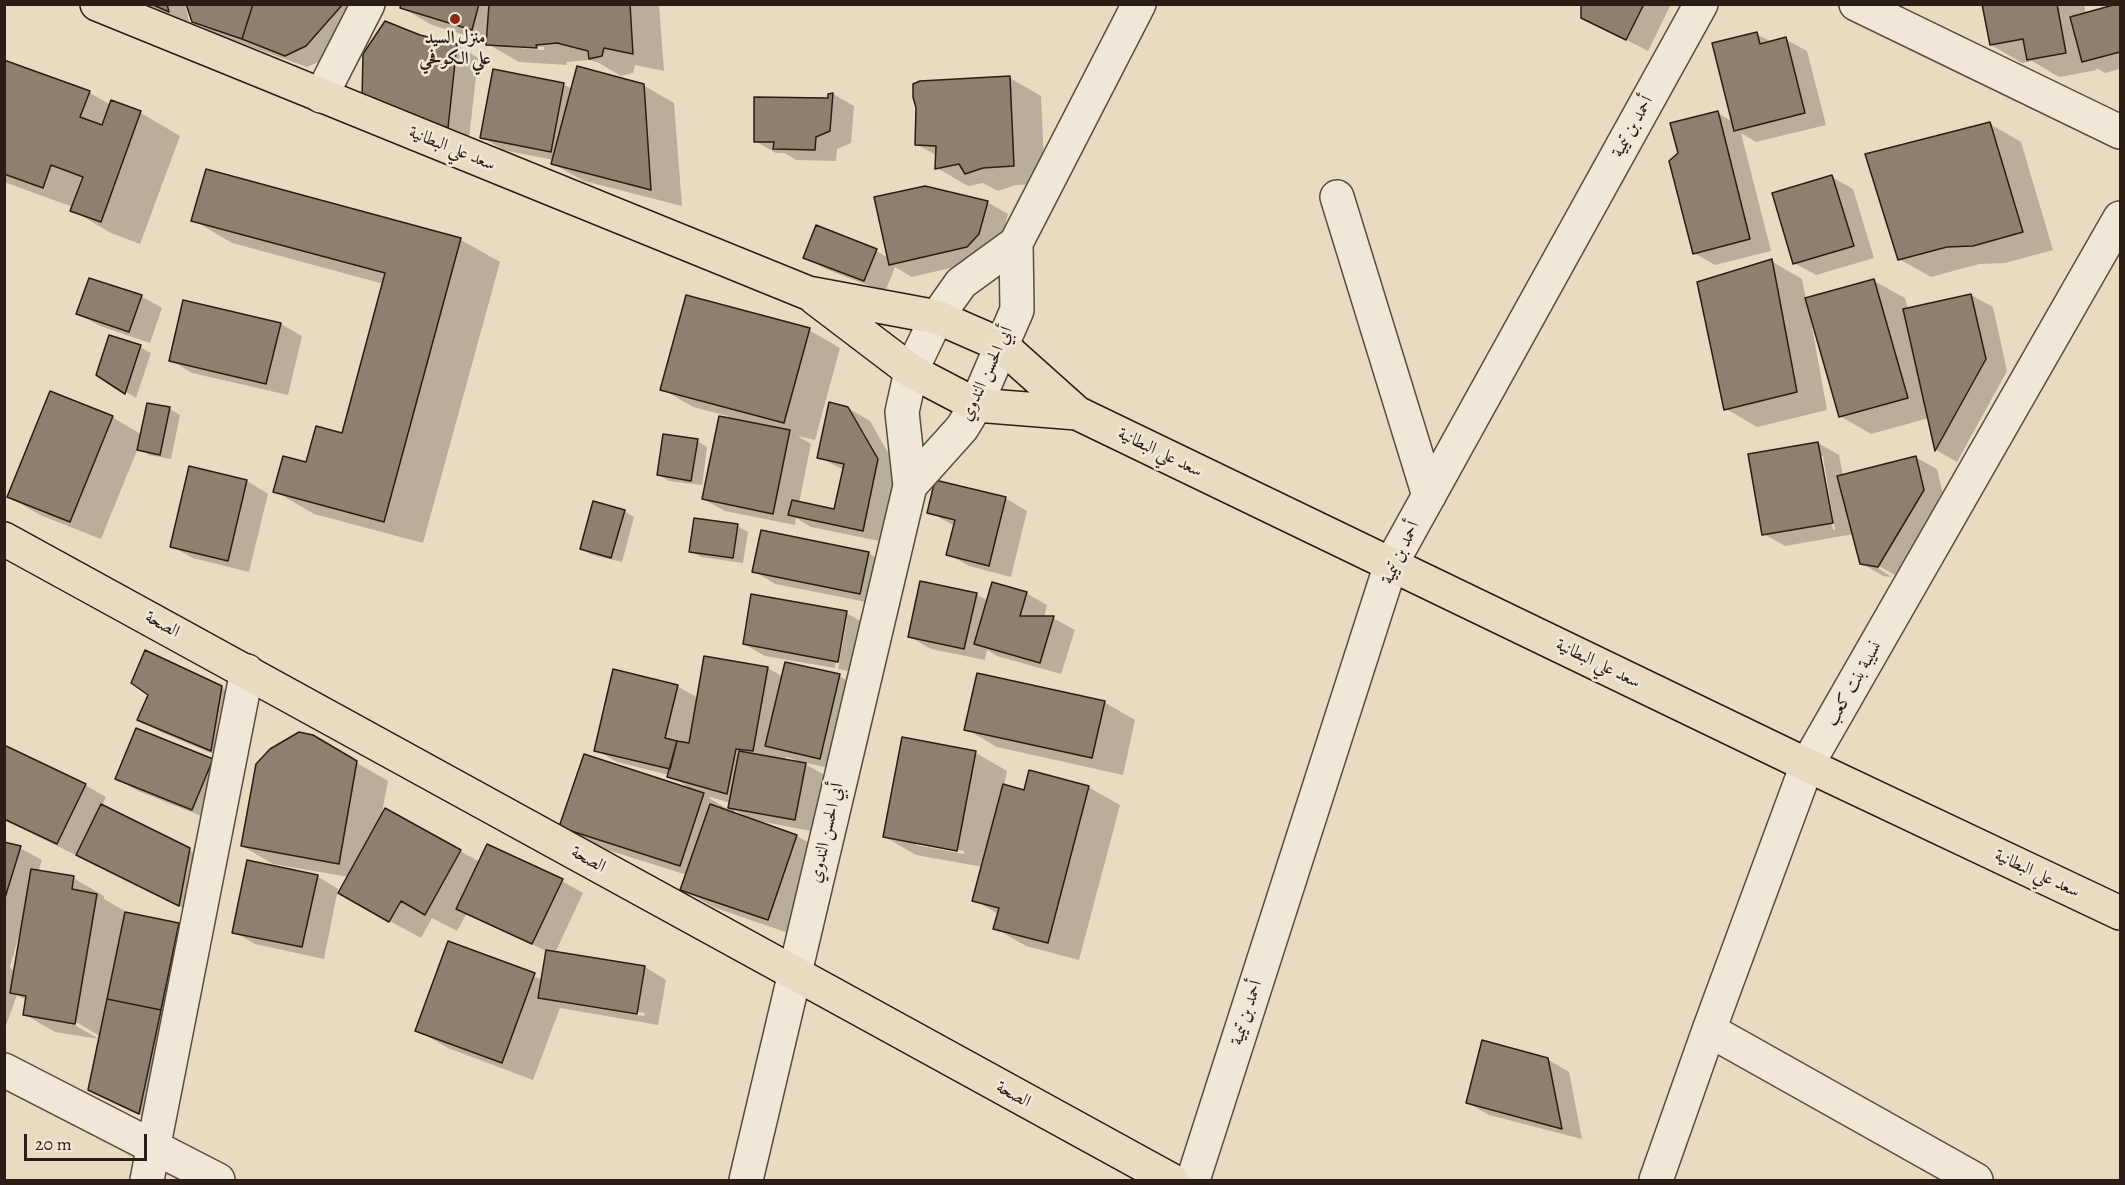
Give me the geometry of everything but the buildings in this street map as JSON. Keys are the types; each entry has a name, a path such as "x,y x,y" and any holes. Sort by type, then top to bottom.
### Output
{"main road":[{"name":"سعد علي البطانية","path":"97,4 808,293 937,317 1001,345 1077,413 2121,914"},
{"name":"سعد علي البطانية","path":"808,293 911,371 976,405 1077,413"},
{"name":"الصحة","path":"4,538 1171,1180"}],"street":[{"path":"321,96 368,4"},
{"name":"أبي الحسن الندوي","path":"746,1180 910,486 902,412 911,371 937,317 961,283 1016,243 1139,4"},
{"name":"أحمد بن تيمية","path":"1193,1180 1391,564 1701,4"},
{"path":"1856,4 2121,132"},
{"path":"1337,197 1429,496"},
{"name":"نسيبة بنت كعب","path":"1656,1180 1709,1030 1808,765 2121,218"},
{"name":"أبي الحسن الندوي","path":"910,486 962,428 976,405 1017,310 1016,243"},
{"path":"147,1180 247,671"},
{"path":"1709,1030 1976,1180"},
{"path":"4,1070 218,1180"}],"place":[{"name":"منزل السيد علي الكوفحي","path":"455,19"}]}
